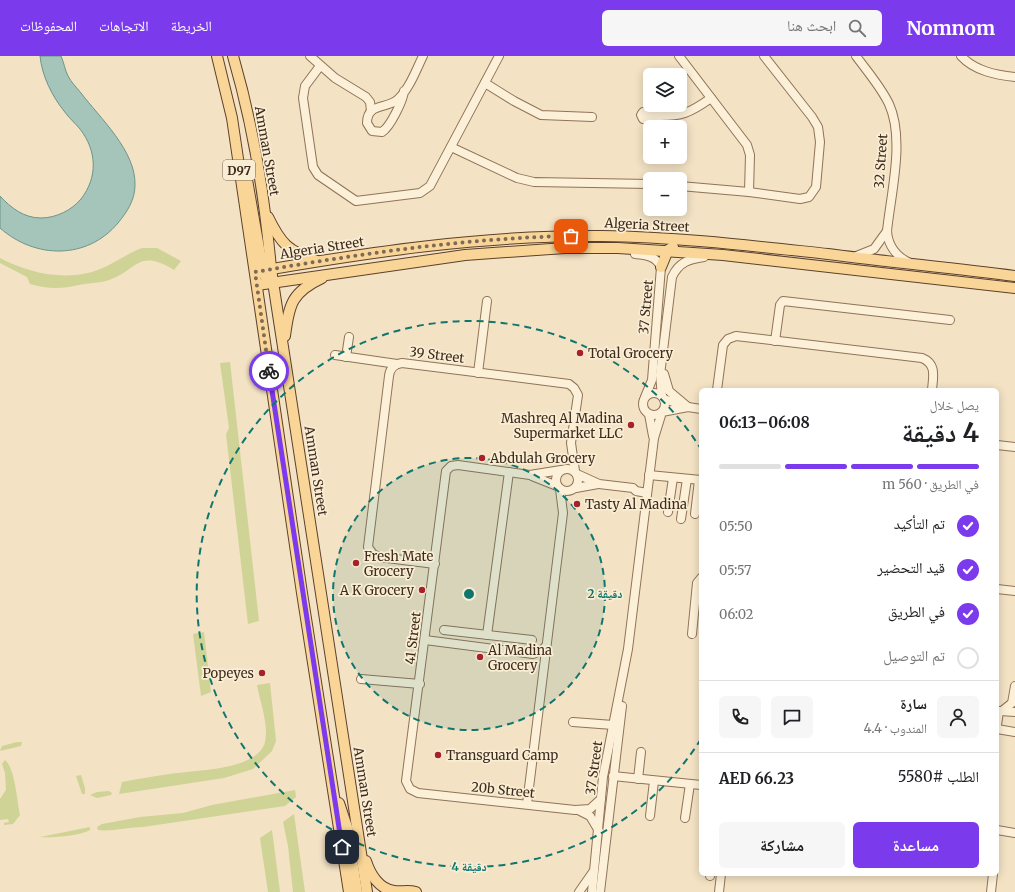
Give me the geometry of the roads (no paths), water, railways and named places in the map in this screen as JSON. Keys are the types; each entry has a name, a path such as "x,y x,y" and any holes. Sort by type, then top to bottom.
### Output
{"main road":[{"name":"Amman Street","path":"217,56 232,118 239,169 260,275 333,792 349,892"},
{"name":"Amman Street","path":"233,56 252,132 263,207 260,275"},
{"path":"263,207 277,236 285,246 296,253 319,262"},
{"name":"Algeria Street","path":"260,275 319,262 457,243 511,238 571,236 653,237 739,244 1015,276"},
{"path":"661,267 668,250 677,245 741,249 818,258 830,255"},
{"name":"Algeria Street","path":"260,275 270,282 439,258 503,251 618,248 668,250 723,255 1015,288"},
{"path":"284,350 288,313 295,297 306,287 332,274"},
{"name":"Amman Street","path":"260,275 270,282 284,350 367,892"},
{"path":"270,282 280,363 288,378"},
{"path":"333,792 346,820 357,892"},
{"path":"360,851 373,877 382,886 394,891 416,892"}],"street":[{"path":"310,56 335,78 361,93 370,102 371,111 368,117 368,126 374,132 382,132 388,127 402,100 404,92"},
{"path":"371,111 397,100 404,92 423,56"},
{"path":"320,66 306,86 303,95 313,167 318,176 349,198 356,201 363,201 424,191 433,182 499,56"},
{"path":"679,56 747,145 750,155 746,191"},
{"path":"687,187 746,191 788,197 802,195 808,191 813,184 817,173 820,142 818,128 812,117 764,56"},
{"name":"32 Street","path":"856,56 884,95 895,122 897,148 887,231 889,242 894,251 901,258 910,263"},
{"path":"961,56 980,69 995,74 1015,77"},
{"path":"484,85 536,113 545,116 592,117"},
{"path":"361,93 385,104"},
{"path":"655,116 672,117 685,114 711,98"},
{"path":"452,145 517,178 540,183 596,182 643,184"},
{"name":"32 Street","path":"853,257 874,249 887,231"},
{"name":"37 Street","path":"618,248 632,253 652,257 659,262 661,267 652,380 646,397"},
{"name":"37 Street","path":"663,398 660,380 671,281 674,272 688,259 723,255"},
{"path":"478,373 486,301"},
{"path":"775,341 780,305 784,301 950,320"},
{"path":"717,388 723,345 728,339 736,336 922,358 930,363 933,370 932,388"},
{"path":"346,357 350,337"},
{"path":"335,355 397,364"},
{"path":"662,358 664,378 669,391 688,407"},
{"path":"382,361 389,372 368,547 373,554 379,557 435,564"},
{"name":"39 Street","path":"389,372 397,364 402,363 569,384 574,388 578,395 572,443 576,473"},
{"path":"688,407 662,412 655,415 649,414 643,406 646,397 654,393 688,407 699,409"},
{"path":"662,412 665,405 663,398"},
{"name":"37 Street","path":"600,892 647,489 654,438 662,412"},
{"name":"37 Street","path":"649,414 654,438"},
{"path":"999,445 1015,447"},
{"name":"41 Street","path":"427,793 412,784 409,767 444,488 451,472 457,469 467,468 509,472"},
{"path":"530,475 568,469 599,484"},
{"path":"527,804 563,513 557,475 562,470"},
{"path":"492,648 491,635 509,472 530,475 566,492 576,488 599,484 633,488 638,486 647,489"},
{"path":"576,473 579,480 576,488"},
{"path":"649,475 699,480"},
{"path":"668,512 673,478"},
{"path":"681,519 686,479"},
{"path":"695,514 699,487"},
{"path":"692,634 697,583 699,580"},
{"path":"999,589 1015,591"},
{"path":"445,643 446,630 532,640"},
{"path":"425,640 533,654 542,650 546,646"},
{"name":"37 Street","path":"592,892 603,777 628,649"},
{"path":"361,679 420,684"},
{"path":"999,711 1012,703 1015,686"},
{"path":"999,711 1015,712"},
{"path":"573,722 613,725"},
{"path":"999,729 1015,732"},
{"path":"638,779 641,752"},
{"path":"613,776 699,786"},
{"path":"650,816 654,781"},
{"path":"685,818 690,784"},
{"name":"20b Street","path":"427,793 576,810 590,809 602,799"},
{"name":"20b Street","path":"576,810 590,816 599,831"},
{"path":"999,830 1015,833"},
{"path":"579,892 595,868"},
{"path":"719,892 720,876"},
{"path":"991,892 993,876"}],"water":[{"path":"40,56 61,56 69,78 116,136 130,160 134,172 134,196 130,206 118,223 105,235 91,244 76,249 60,251 45,250 29,246 0,228 0,196 18,212 35,218 52,217 73,207 81,199 87,191 93,173 92,155 86,137 66,114 52,92 45,78"}],"place":[{"name":"Total Grocery","path":"580,353"},
{"name":"Mashreq Al Madina Supermarket LLC","path":"631,425"},
{"name":"Abdulah Grocery","path":"482,458"},
{"name":"Tasty Al Madina","path":"577,504"},
{"name":"Fresh Mate Grocery","path":"356,563"},
{"name":"A K Grocery","path":"422,590"},
{"name":"Al Madina Grocery","path":"480,657"},
{"name":"Popeyes","path":"262,673"},
{"name":"Transguard Camp","path":"438,755"}]}
